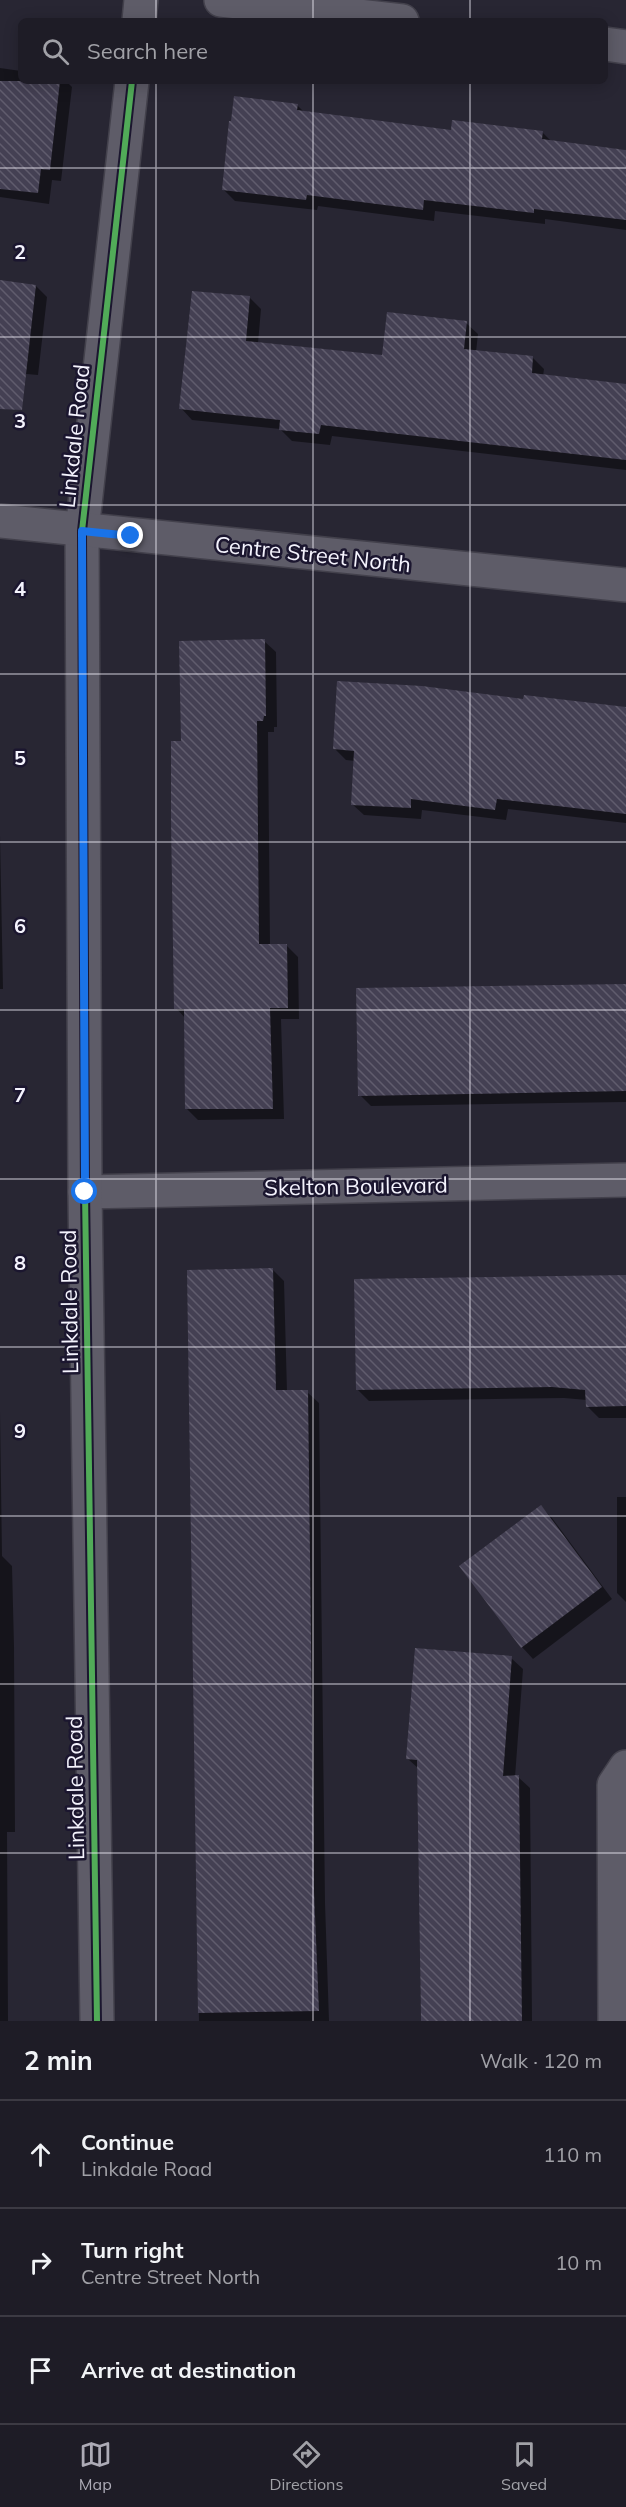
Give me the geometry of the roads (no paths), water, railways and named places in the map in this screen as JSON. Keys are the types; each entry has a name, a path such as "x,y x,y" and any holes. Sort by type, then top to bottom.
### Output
{"street":[{"path":"139,18 141,0"},
{"path":"221,0 376,18"},
{"path":"608,45 626,47"},
{"name":"Linkdale Road","path":"97,2021 85,1192 82,531 132,84"},
{"name":"Centre Street North","path":"0,521 626,585"},
{"name":"Skelton Boulevard","path":"85,1192 626,1180"},
{"path":"615,2021 614,1785 626,1767"}]}
